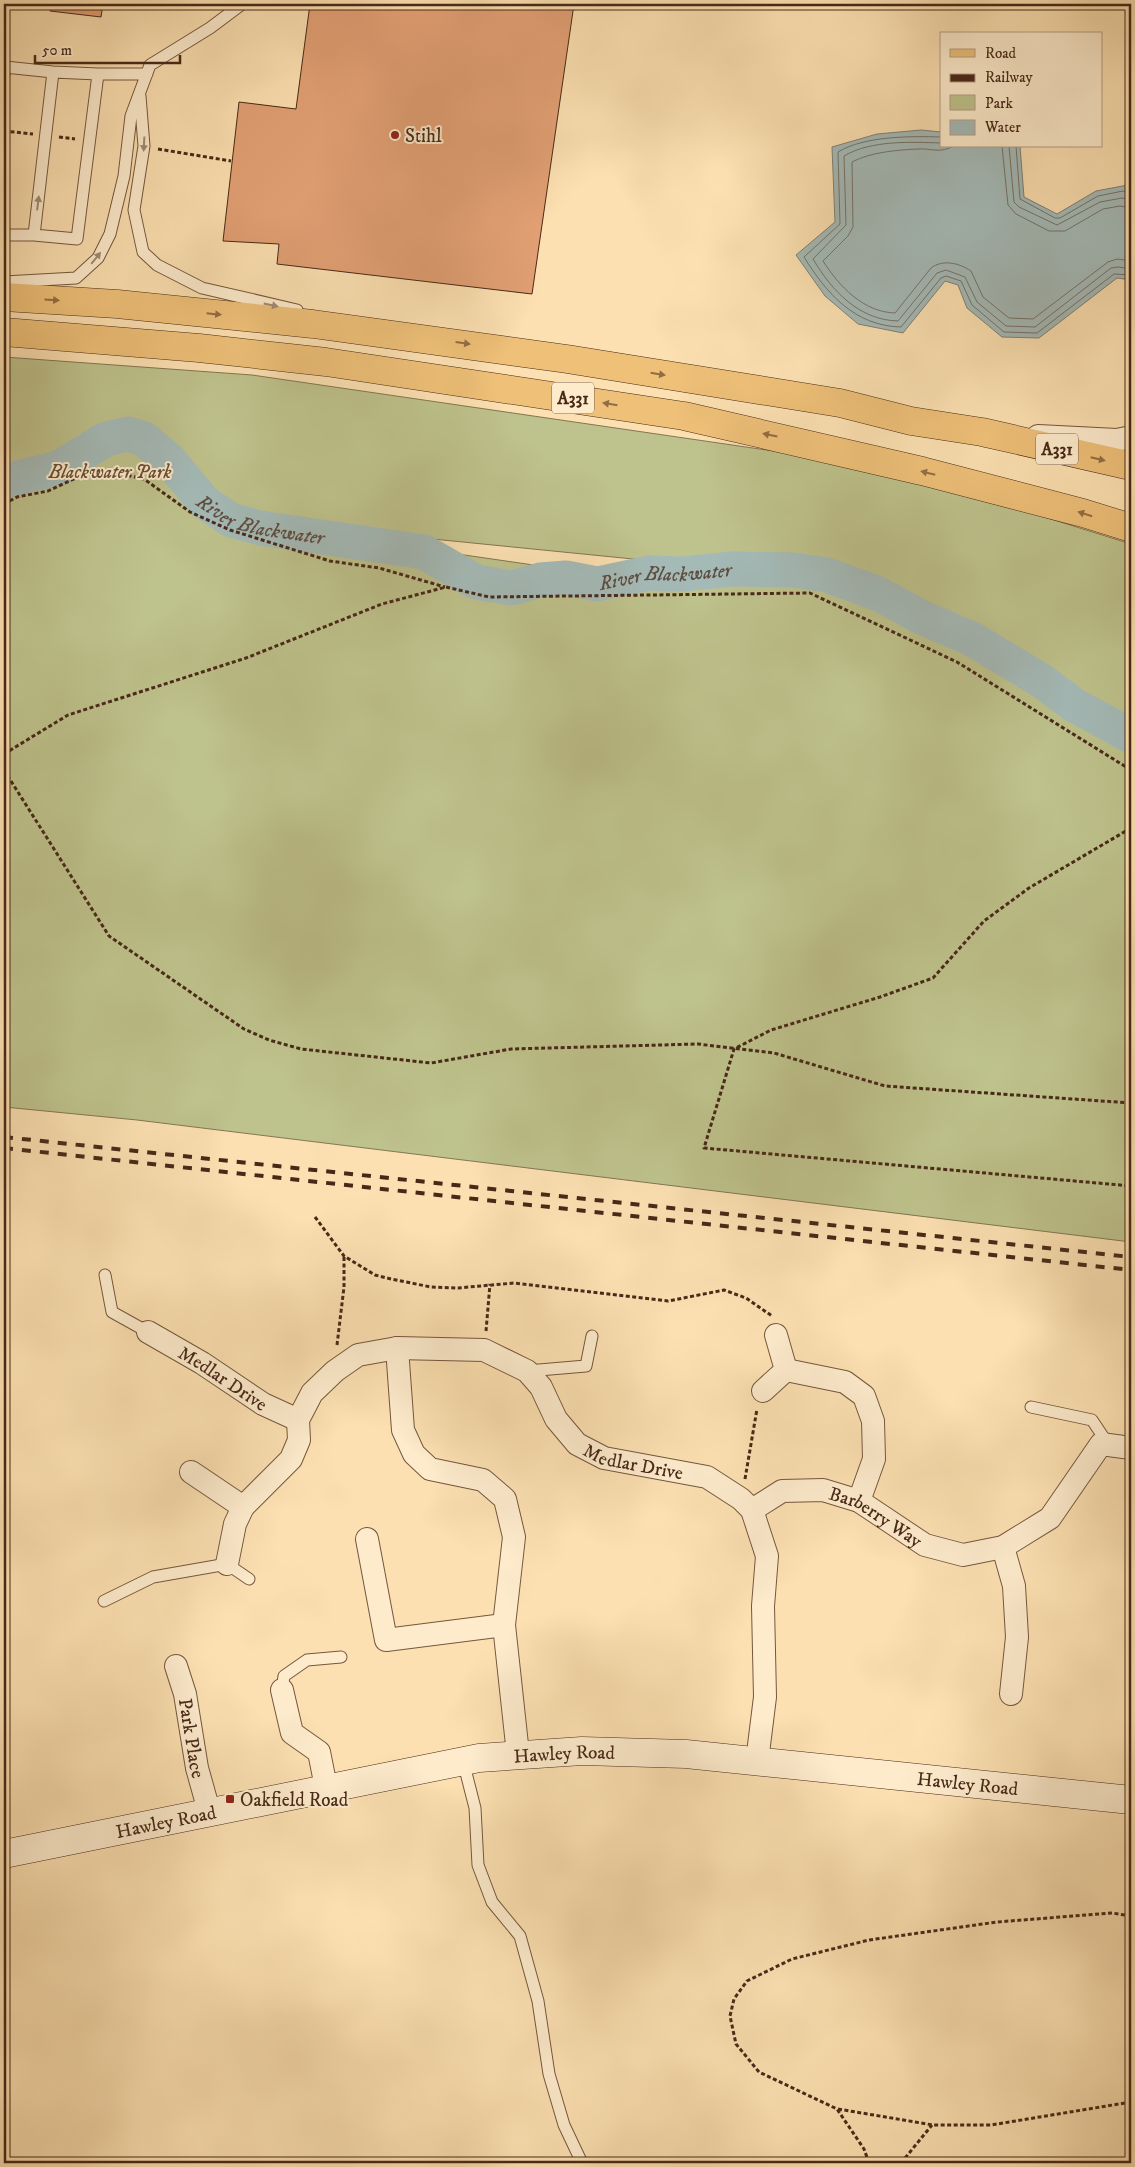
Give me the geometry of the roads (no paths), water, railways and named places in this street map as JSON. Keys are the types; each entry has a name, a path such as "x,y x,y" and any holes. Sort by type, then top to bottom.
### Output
{"main road":[{"name":"A331","path":"4,297 117,304 428,338 840,404 911,421 982,432 1131,466"},
{"name":"A331","path":"4,332 190,347 326,362 684,416 903,467 1083,513 1131,528"},
{"name":"Hawley Road","path":"4,1854 326,1787 463,1761 518,1754 582,1751 641,1752 757,1760 1131,1800"}],"street":[{"path":"982,432 1117,440 1131,437"},
{"name":"Medlar Drive","path":"148,1332 202,1363 263,1404 298,1420"},
{"path":"776,1335 786,1370"},
{"path":"397,1348 403,1430 414,1454 430,1469 483,1480 505,1499 514,1537 504,1625 518,1754"},
{"name":"Medlar Drive","path":"227,1564 235,1524 243,1508 291,1459 299,1440 298,1420 312,1393 335,1371 358,1355 397,1348 484,1350 527,1371 541,1387 556,1419 577,1444 604,1458 707,1477 746,1505"},
{"path":"763,1390 786,1370"},
{"path":"786,1370 845,1382 864,1396 873,1421 874,1459 858,1501"},
{"path":"1101,1444 1131,1448"},
{"name":"Barberry Way","path":"746,1505 782,1491 824,1490 858,1501 924,1545 963,1555 1003,1547 1050,1518 1101,1444"},
{"path":"191,1472 243,1508"},
{"path":"746,1505 767,1556 763,1606 765,1697 757,1760"},
{"path":"367,1539 386,1640 504,1625"},
{"path":"1003,1547 1014,1586 1018,1636 1011,1694"},
{"name":"Park Place","path":"176,1666 185,1694 196,1768 209,1810"},
{"path":"282,1690 292,1733 319,1752 326,1787"}],"lane":[{"path":"4,282 76,278 98,258 110,234 124,176 131,116 150,65 210,28 242,4"},
{"path":"4,74 5,67 53,72 147,74"},
{"path":"34,236 53,72"},
{"path":"4,235 77,239 98,74"},
{"path":"140,96 144,146 134,210 142,252 157,265 202,288 428,338"},
{"path":"105,1275 112,1312 148,1332"},
{"path":"527,1371 586,1366 592,1336"},
{"path":"1031,1407 1092,1420 1104,1438 1101,1444"},
{"path":"104,1601 153,1577 227,1564 250,1579"},
{"path":"282,1690 284,1676 307,1660 341,1657"},
{"path":"463,1761 475,1808 478,1865 492,1902 520,1936 538,2001 550,2074 564,2125 582,2163"}],"water":[{"path":"921,130 940,132 940,148 1020,148 1024,197 1057,214 1096,191 1128,185 1131,194 1131,280 1117,278 1039,338 1002,337 967,308 958,285 945,281 903,333 858,324 825,296 796,255 835,222 832,147 877,134"}],"waterway":[{"name":"River Blackwater","path":"4,481 59,468 106,439 128,434 144,439 169,460 204,502 231,520 260,528 424,552 476,582 512,588 540,580 566,578 597,584 649,573 683,574 732,569 794,570 827,575 879,594 921,617 972,639 1042,681 1074,705 1131,736"}],"railway":[{"path":"4,1137 1131,1257"},
{"path":"4,1148 1131,1270"}],"place":[{"name":"Stihl","path":"395,135"},
{"name":"Oakfield Road","path":"230,1799"}],"park label":[{"name":"Blackwater Park","path":"110,471"}]}
